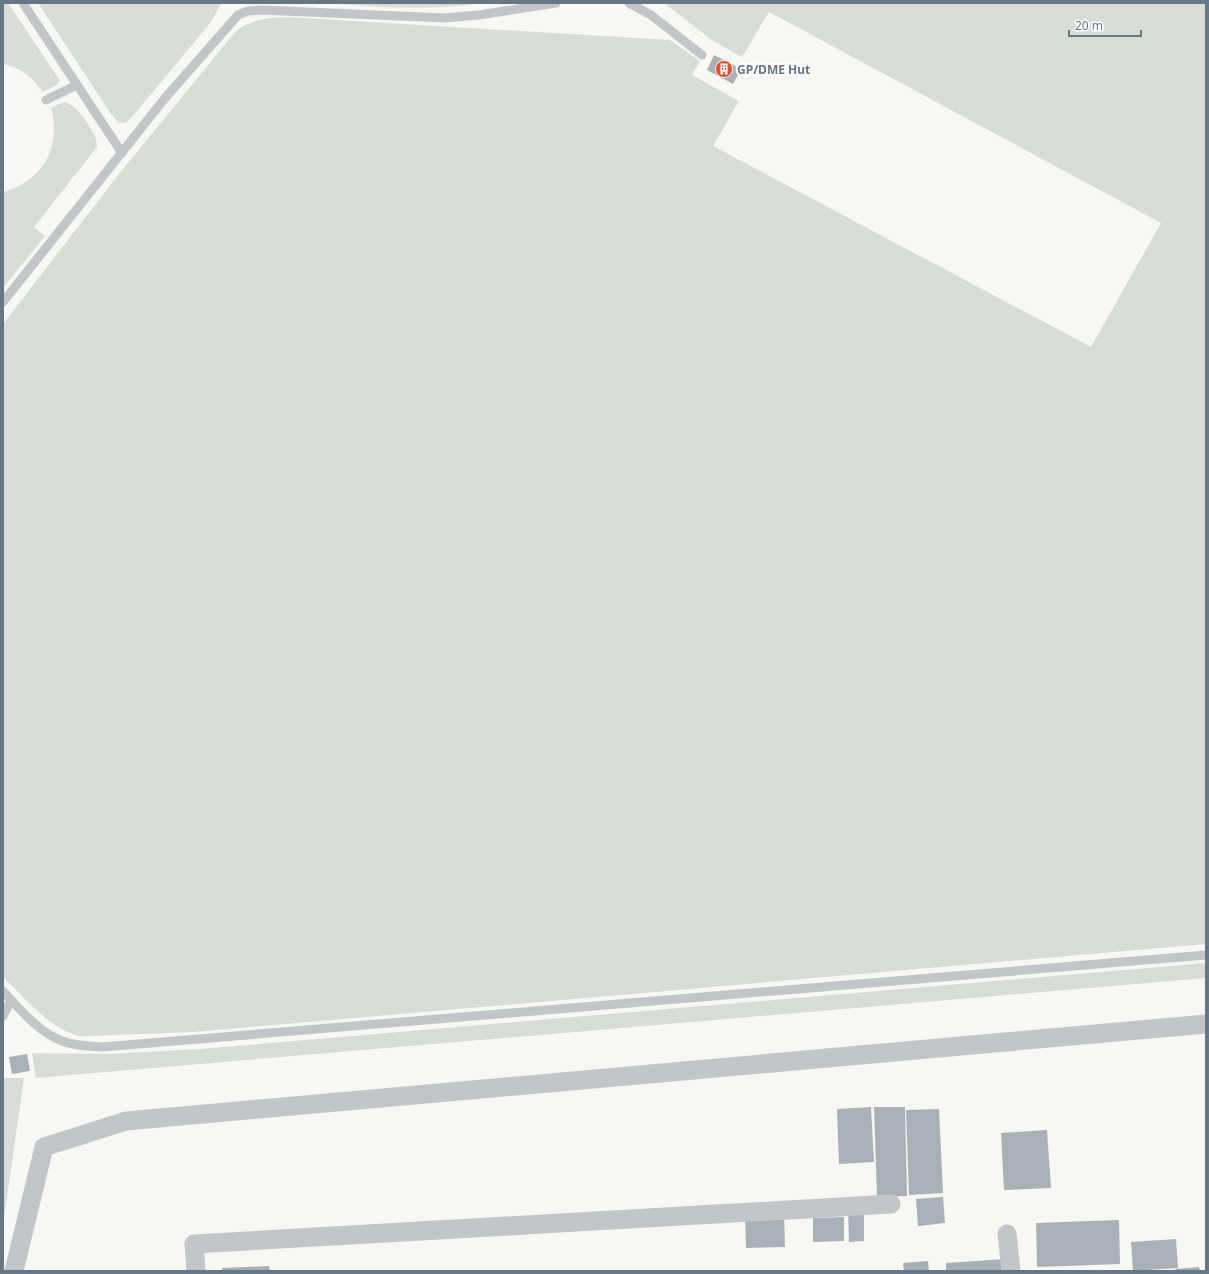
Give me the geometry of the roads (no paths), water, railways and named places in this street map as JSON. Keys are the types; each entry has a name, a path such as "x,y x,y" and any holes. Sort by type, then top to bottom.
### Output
{"street":[{"path":"14,1271 44,1147 126,1121 1206,1024"},
{"path":"196,1271 194,1244 891,1204"},
{"path":"1007,1234 1011,1271"}],"lane":[{"path":"23,3 122,153"},
{"path":"3,302 203,53 238,15 248,11 318,11 445,18 479,15 556,3"},
{"path":"629,3 651,14 702,55"},
{"path":"46,100 77,85"},
{"path":"3,991 32,1021 48,1034 63,1042 102,1047 1206,955"},
{"path":"3,1016 12,1000"}],"place":[{"name":"GP/DME Hut","path":"724,69"}]}
